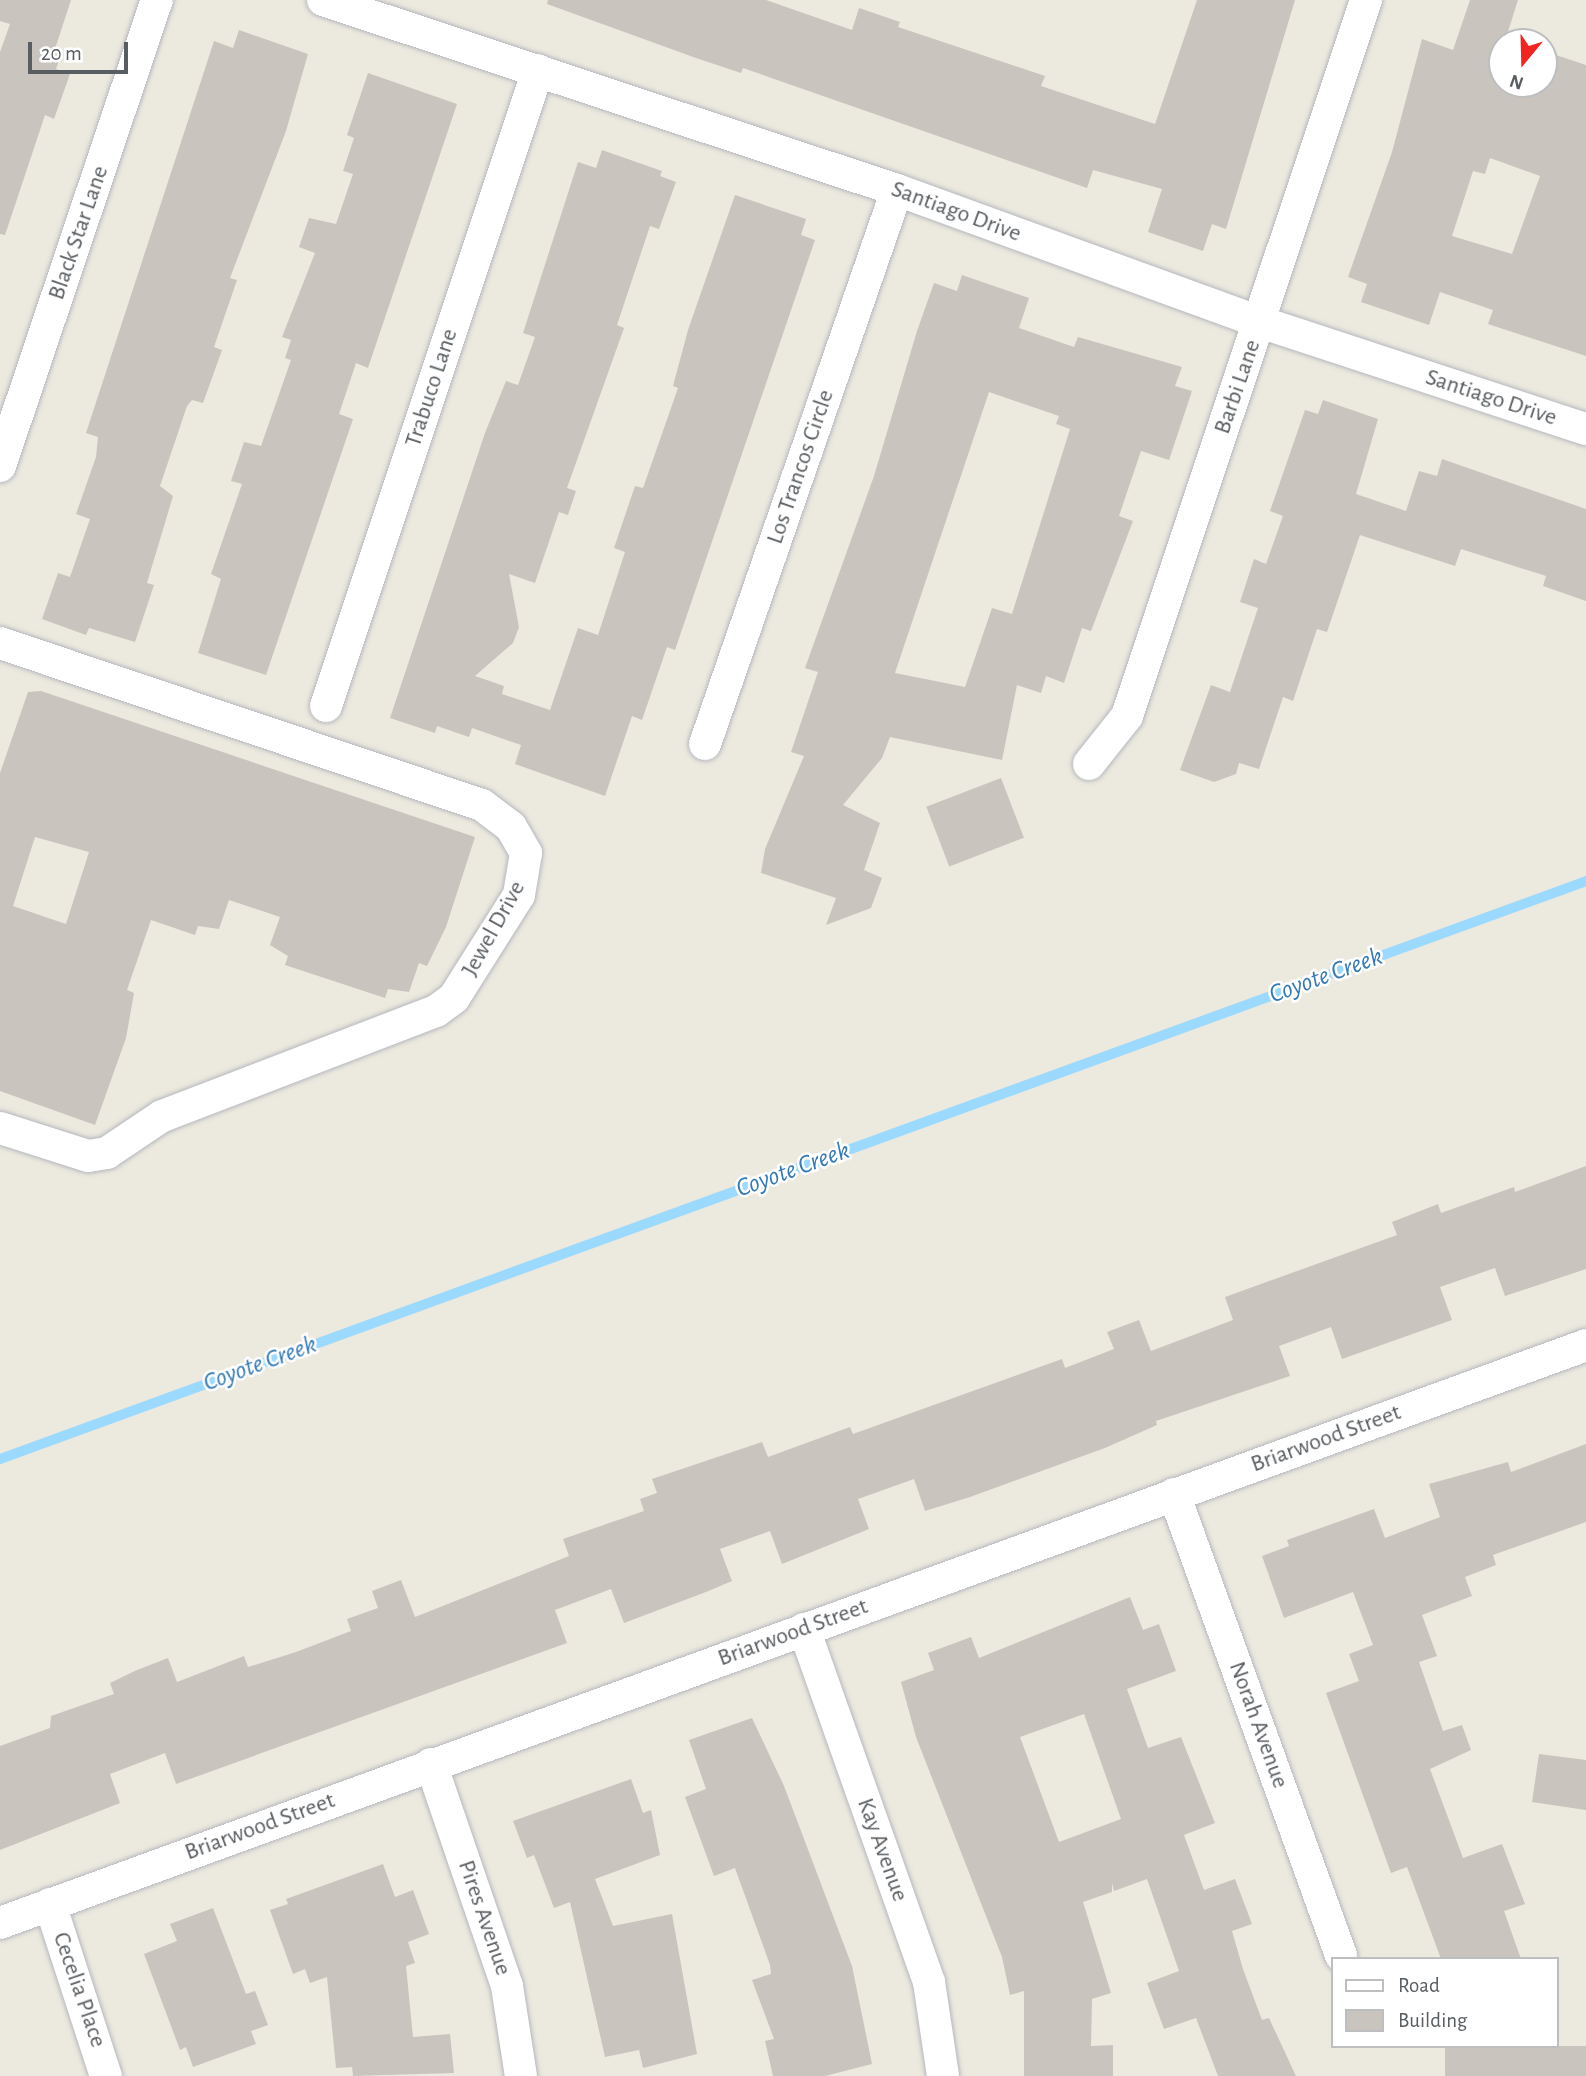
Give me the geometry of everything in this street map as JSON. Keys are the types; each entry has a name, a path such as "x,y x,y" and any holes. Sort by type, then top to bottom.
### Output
{"street":[{"name":"Black Star Lane","path":"0,466 157,0"},
{"name":"Santiago Drive","path":"323,0 897,190 1260,322 1586,429"},
{"name":"Barbi Lane","path":"1089,764 1127,716 1366,0"},
{"name":"Trabuco Lane","path":"326,706 538,70"},
{"name":"Los Trancos Circle","path":"705,744 897,190"},
{"name":"Jewel Drive","path":"0,643 482,805 511,827 526,853 519,895 454,998 436,1011 162,1116 107,1153 88,1156 0,1128"},
{"name":"Briarwood Street","path":"0,1923 1586,1345"},
{"name":"Norah Avenue","path":"1174,1494 1341,1956"},
{"name":"Kay Avenue","path":"804,1629 929,1982 943,2076"},
{"name":"Pires Avenue","path":"431,1764 507,1986 521,2076"},
{"name":"Cecelia Place","path":"50,1904 106,2076"}],"building":[{"path":"0,0 71,0 54,52 61,55 56,69 70,74 54,119 45,115 5,235 0,234 0,52 10,24 0,21"},
{"path":"548,0 766,0 852,30 859,8 900,22 898,27 1045,76 1041,86 1155,124 1197,0 1295,0 1226,229 1212,224 1203,251 1148,232 1162,189 1093,170 1087,188 743,68 741,73 696,58 547,4"},
{"path":"1470,0 1518,0 1509,28 1488,28 1488,98 1558,98 1558,56 1586,65 1586,356 1488,324 1493,310 1440,292 1429,325 1361,302 1367,284 1348,277 1392,152 1422,39 1453,50","holes":["1490,158 1540,176 1512,254 1452,236 1473,171 1485,174"]},
{"path":"239,30 308,54 286,131 230,278 237,280 214,347 222,350 203,403 192,400 187,406 160,486 173,496 147,583 154,585 135,642 89,628 86,635 42,619 58,573 70,577 90,519 76,514 96,457 98,437 86,433 214,41 233,48"},
{"path":"368,73 457,104 368,368 356,363 339,414 353,419 266,675 198,653 221,579 211,574 242,484 231,481 244,442 261,446 291,360 285,358 291,340 282,337 315,253 299,247 309,218 336,224 353,174 343,171 354,138 347,135"},
{"path":"602,150 662,171 660,176 676,182 659,229 650,226 617,325 624,328 567,488 576,491 568,515 559,512 535,583 509,574 519,627 513,643 475,676 504,686 502,694 550,710 578,628 598,635 625,552 614,548 635,486 643,488 678,388 673,386 688,330 735,195 806,219 801,235 815,240 675,650 667,647 642,720 632,716 605,796 515,764 521,745 472,728 469,737 437,726 435,733 390,718 485,433 506,381 518,385 535,337 523,333 578,162 596,168"},
{"path":"962,275 1029,298 1019,328 1074,347 1078,337 1182,367 1175,386 1192,391 1169,460 1141,451 1119,516 1133,521 1091,631 1082,628 1064,683 1046,676 1041,693 1017,685 1002,760 890,737 882,758 843,805 880,823 864,870 882,878 871,908 826,925 836,898 761,873 765,849 804,756 791,752 818,672 805,668 874,476 917,331 934,283 957,291","holes":["989,392 1059,416 1056,424 1070,429 1012,614 992,608 965,687 895,673"]},
{"path":"1323,400 1378,419 1356,494 1406,511 1419,471 1437,476 1442,459 1586,509 1586,601 1543,586 1546,576 1461,549 1455,566 1360,535 1327,632 1317,629 1293,701 1283,697 1259,769 1239,763 1236,774 1214,782 1180,770 1211,685 1230,692 1258,608 1240,602 1254,559 1266,564 1283,516 1270,511 1305,410 1318,414"},
{"path":"41,691 475,837 446,927 427,966 419,963 409,992 388,989 385,998 285,965 288,956 270,945 280,917 229,900 219,929 198,926 195,935 151,920 127,990 134,993 126,1038 95,1125 0,1091 0,773 28,692","holes":["35,837 89,852 66,924 13,906"]},
{"path":"1001,778 1024,838 949,866 926,807"},
{"path":"1586,1166 1586,1269 1505,1296 1495,1268 1440,1287 1452,1320 1342,1359 1331,1327 1279,1346 1290,1376 1156,1421 1157,1425 1105,1448 970,1497 925,1511 914,1479 858,1499 869,1529 782,1564 770,1531 720,1549 732,1581 706,1592 624,1623 611,1589 555,1610 567,1643 176,1784 165,1753 110,1774 120,1803 0,1850 0,1746 50,1728 51,1716 114,1694 110,1683 137,1670 168,1658 177,1682 244,1656 248,1667 296,1652 351,1631 347,1619 378,1608 372,1591 401,1580 415,1617 569,1556 563,1539 644,1511 640,1499 657,1493 652,1479 762,1442 768,1457 850,1427 853,1434 1062,1359 1065,1368 1114,1349 1107,1332 1139,1320 1151,1351 1233,1320 1225,1297 1397,1235 1392,1222 1438,1204 1441,1213 1514,1187 1515,1192"},
{"path":"1586,1444 1586,1522 1493,1555 1496,1565 1465,1577 1472,1596 1422,1615 1437,1656 1419,1662 1443,1731 1462,1725 1471,1750 1430,1769 1463,1858 1502,1844 1525,1904 1504,1911 1520,1957 1440,1957 1407,1867 1391,1873 1326,1693 1359,1681 1349,1654 1373,1645 1353,1592 1284,1618 1262,1556 1289,1546 1287,1540 1374,1509 1385,1538 1440,1517 1429,1484 1508,1462 1511,1472"},
{"path":"1130,1597 1143,1630 1159,1624 1176,1671 1127,1689 1148,1748 1181,1737 1215,1823 1184,1835 1204,1890 1235,1879 1252,1924 1232,1931 1243,1969 1262,2020 1269,2018 1296,2076 1218,2076 1196,2018 1164,2029 1147,1983 1179,1971 1147,1879 1114,1891 1112,1883 1112,1892 1083,1902 1111,1993 1092,1999 1091,2046 1113,2045 1113,2076 1024,2076 1024,1991 1010,1995 1002,1957 916,1737 901,1682 934,1670 928,1653 971,1637 979,1658","holes":["1084,1714 1121,1819 1059,1842 1020,1737"]},
{"path":"752,1718 784,1786 852,1966 872,2064 825,2076 773,2076 765,2041 774,2039 752,1980 771,1974 770,1965 735,1868 714,1876 685,1797 706,1789 689,1740"},
{"path":"1539,1754 1586,1760 1586,1810 1532,1802"},
{"path":"631,1779 643,1813 651,1810 660,1855 595,1879 613,1926 672,1914 697,2054 643,2068 639,2050 605,2057 570,1902 554,1908 534,1855 527,1858 513,1821"},
{"path":"383,1864 395,1897 413,1890 429,1934 408,1942 415,1963 406,1966 413,2037 450,2034 454,2073 353,2076 352,2067 336,2068 327,1977 310,1983 305,1969 293,1974 270,1910 288,1904 286,1899"},
{"path":"213,1908 246,1994 255,1991 268,2025 251,2031 256,2044 193,2067 186,2047 180,2050 144,1954 177,1941 170,1924"},
{"path":"1586,2046 1586,2076 1445,2076 1445,2048"}],"waterway":[{"name":"Coyote Creek","path":"0,1459 1586,881"}]}
